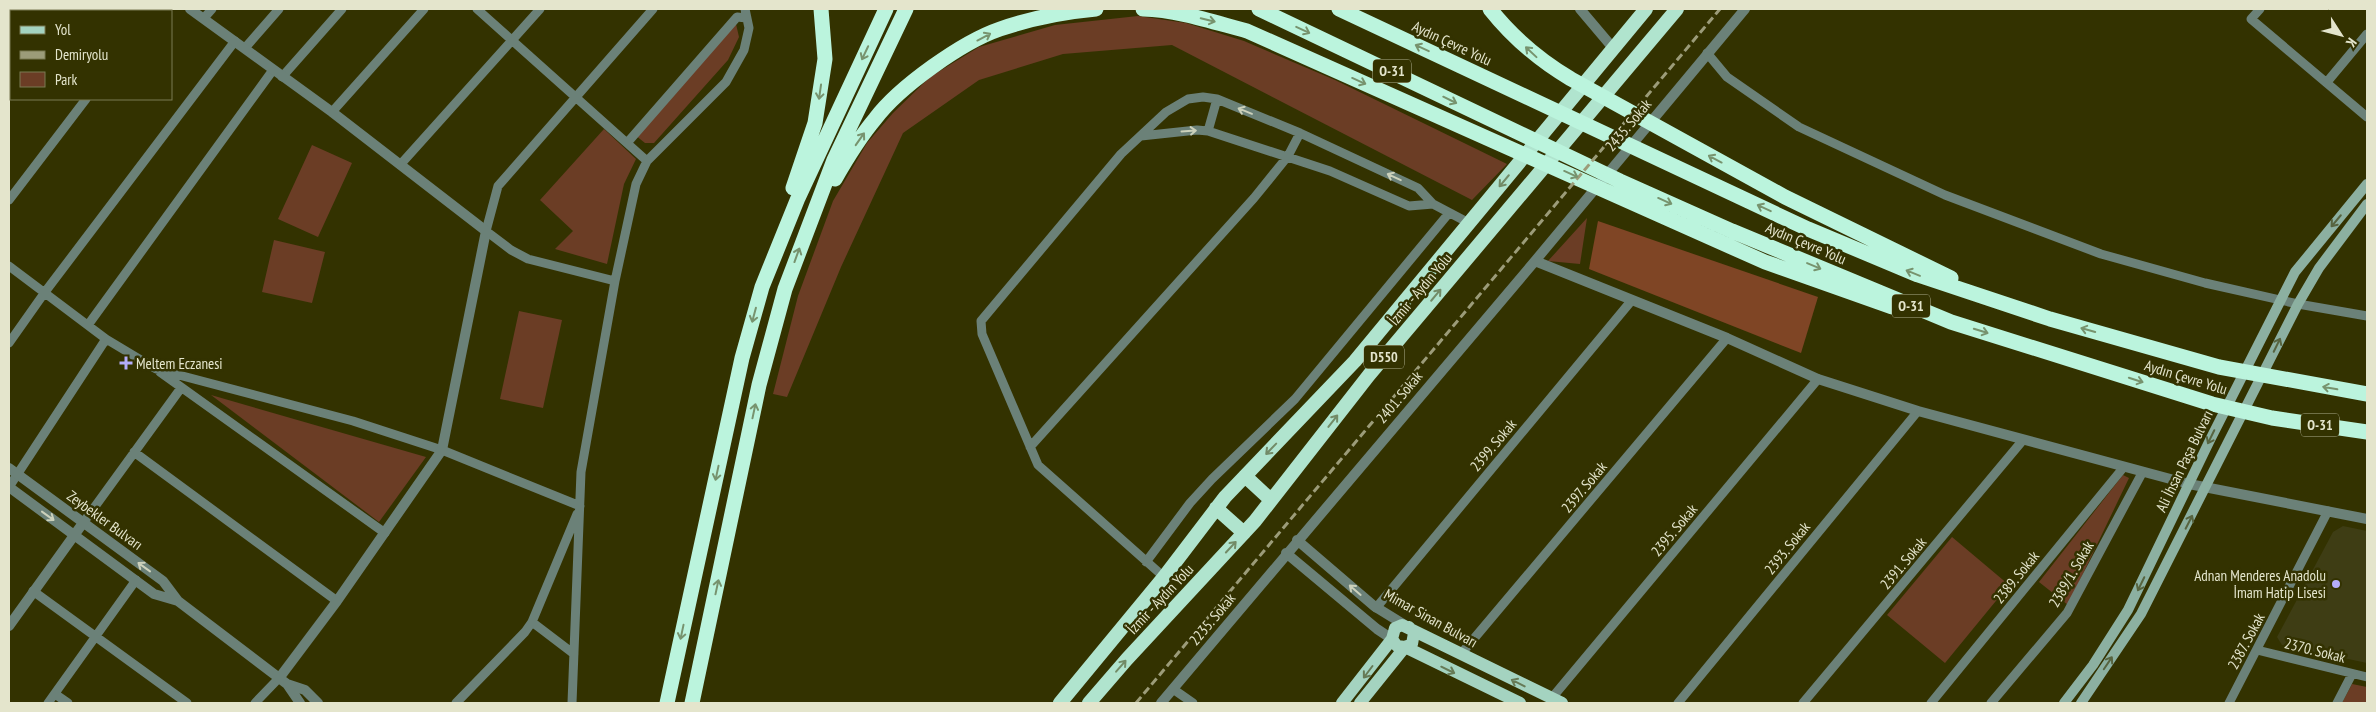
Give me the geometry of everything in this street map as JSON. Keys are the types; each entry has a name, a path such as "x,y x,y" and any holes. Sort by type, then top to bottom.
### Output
{"highway":[{"path":"667,703 742,358 762,287 815,123 825,59 821,9"},
{"path":"762,287 798,198 886,9"},
{"path":"692,703 759,385 785,289 834,160 906,9"},
{"path":"808,226 846,159 876,117 911,83 956,52 998,29 1057,13 1096,9"},
{"path":"1143,9 1156,9 1207,20 1247,32 1510,147 1615,187"},
{"name":"Aydın Çevre Yolu","path":"1259,9 1523,135 1615,187 1732,231 1951,322 2212,404 2272,418 2367,432"},
{"name":"Aydın Çevre Yolu","path":"1339,9 1808,229 1918,275 2009,306 2219,367 2367,394"},
{"path":"1490,9 1503,26 1541,61 1570,79 1785,197 2009,306"},
{"name":"İzmir - Aydın Yolu","path":"1060,703 1164,578 1216,508 1244,476 1355,361 1646,9"},
{"name":"İzmir - Aydın Yolu","path":"1089,703 1244,532 1369,375 1677,9"},
{"path":"1244,476 1271,500"},
{"path":"1216,508 1244,532"}],"main road":[{"name":"Ali İhsan Paşa Bulvarı","path":"2064,703 2092,665 2128,610 2295,272 2367,184"},
{"name":"Ali İhsan Paşa Bulvarı","path":"2081,703 2141,614 2298,304 2319,268 2367,204"},
{"path":"1342,703 1392,639 1393,631 1398,626 1409,627 1414,633 1413,640 1405,647 1360,703"},
{"name":"Mimar Sinan Bulvarı","path":"1409,627 1554,702"},
{"path":"1392,639 1397,646 1405,647 1520,703"}],"street":[{"path":"190,9 332,112 511,250 528,259 615,281"},
{"path":"204,18 212,9"},
{"path":"245,48 279,9"},
{"path":"282,77 342,9"},
{"path":"332,112 424,9"},
{"path":"477,9 647,161"},
{"path":"400,165 540,9"},
{"path":"255,703 284,680 442,450 486,231 498,186 653,9"},
{"path":"1580,9 1613,48"},
{"name":"2435. Sokak","path":"1535,261 1745,9"},
{"path":"2260,9 2252,20 2367,117"},
{"path":"572,703 581,472 615,281 636,184 647,161 726,82 744,50 749,28 746,13 738,17 626,143"},
{"path":"2327,82 2367,34"},
{"path":"9,343 45,292 236,41"},
{"path":"1707,53 1727,77 1799,127 1945,195 2101,254 2205,283 2298,304 2367,316"},
{"path":"88,326 273,70"},
{"path":"1164,578 1038,465 988,353 982,334 981,320 1121,154 1166,112 1188,99 1203,97 1217,99 1300,133 1418,188 1433,204 1469,223"},
{"path":"1208,131 1217,99"},
{"path":"9,200 85,100"},
{"path":"1140,136 1197,130 1208,131 1330,170 1409,206 1433,204"},
{"path":"1030,447 1254,198 1288,156 1300,133"},
{"path":"1146,562 1190,503 1212,478 1261,434 1295,399 1449,212"},
{"path":"1535,261 1727,338 1818,379 1918,411 2142,473 2206,488 2367,519"},
{"name":"2401. Sokak","path":"1286,554 1535,261"},
{"path":"9,266 106,339 156,369 385,533"},
{"name":"2399. Sokak","path":"1376,608 1632,300"},
{"name":"2397. Sokak","path":"1461,654 1727,338"},
{"path":"9,487 13,471 106,339"},
{"path":"156,369 353,421 442,450 580,506"},
{"name":"2395. Sokak","path":"1554,702 1818,379"},
{"path":"9,626 181,388"},
{"name":"2393. Sokak","path":"1678,703 1918,411"},
{"name":"2391. Sokak","path":"1803,703 2024,440"},
{"path":"134,452 337,602"},
{"name":"2389. Sokak","path":"1931,703 2123,468"},
{"name":"Zeybekler Bulvarı","path":"13,471 163,582 178,601 284,680 305,690 318,703"},
{"name":"2389/1. Sokak","path":"1991,703 2067,612 2142,473"},
{"name":"Zeybekler Bulvarı","path":"9,487 154,594 178,601"},
{"path":"456,703 525,632 532,622 580,506"},
{"name":"2387. Sokak","path":"2229,703 2328,511"},
{"name":"Mimar Sinan Bulvarı","path":"1298,540 1376,608 1409,627"},
{"path":"1286,554 1377,629 1392,639"},
{"name":"2235. Sokak","path":"1161,703 1286,554"},
{"path":"48,703 136,580"},
{"path":"33,591 187,703"},
{"path":"532,622 574,654"},
{"name":"2370. Sokak","path":"2257,650 2367,677"},
{"path":"2337,703 2352,674"},
{"name":"Zeybekler Bulvarı","path":"284,680 300,703"},
{"path":"1173,689 1193,703"},
{"path":"55,694 68,703"}],"shaded area":[{"path":"1598,221 1818,297 1801,353 1589,269"},
{"name":"Adnan Menderes Anadolu İmam Hatip Lisesi","path":"2343,526 2367,531 2367,663 2282,645 2277,637 2333,532"}],"green space":[{"path":"1138,16 1186,23 1244,41 1335,80 1507,164 1472,200 1172,45 1063,54 979,80 903,133 841,267 787,397 773,394 798,296 833,201 867,143 893,113 930,77 979,47 1055,25"},
{"path":"736,24 739,37 728,60 654,143 645,143 635,135"},
{"path":"604,129 636,159 624,184 607,264 555,249 573,231 540,200"},
{"path":"312,145 352,163 318,237 278,219"},
{"path":"1587,218 1580,264 1548,261"},
{"path":"274,240 325,252 312,303 262,292"},
{"path":"519,311 562,320 543,408 500,399"},
{"path":"211,395 426,457 379,522"},
{"path":"2123,475 2129,478 2068,605 2039,582"},
{"path":"1952,537 2009,585 1945,663 1887,615"},
{"path":"2352,684 2367,687 2367,703 2342,703"}],"railway":[{"path":"1136,703 1720,9"}],"place":[{"name":"Meltem Eczanesi","path":"126,363"},
{"name":"Adnan Menderes Anadolu İmam Hatip Lisesi","path":"2336,584"}]}
